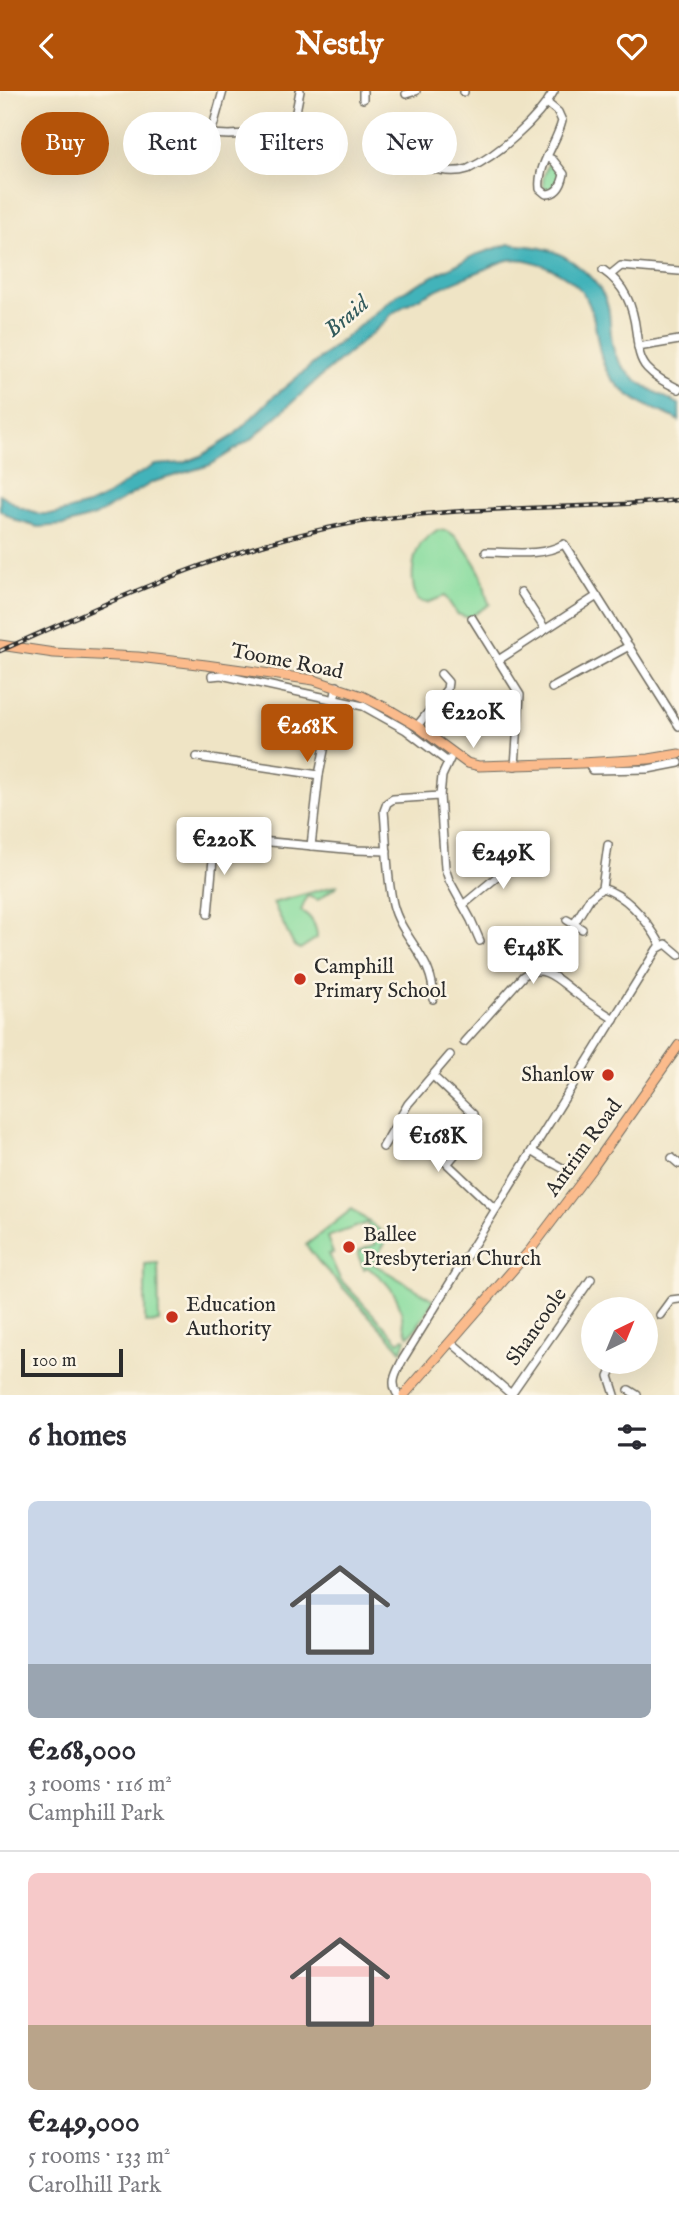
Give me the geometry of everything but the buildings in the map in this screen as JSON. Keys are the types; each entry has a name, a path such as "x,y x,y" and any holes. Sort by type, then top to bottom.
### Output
{"main road":[{"name":"Toome Road","path":"0,645 54,653 138,657 314,680 372,701 417,726 450,758 479,767 677,760"},
{"name":"Antrim Road","path":"404,1395 561,1210 679,1045"}],"street":[{"path":"217,112 223,91"},
{"path":"221,134 285,132 293,127 300,91"},
{"path":"406,94 416,91"},
{"path":"457,170 472,167 503,145 534,118 554,91"},
{"path":"547,103 558,112 562,121 547,157 539,185 543,192 551,194 560,186 564,174 553,160 547,157"},
{"path":"679,271 621,266 607,272 625,292 632,308 638,347 646,366 662,380 679,389"},
{"path":"638,347 679,341"},
{"path":"486,552 538,552 564,544 679,726"},
{"path":"522,592 545,629"},
{"path":"499,659 597,596"},
{"path":"472,618 520,695 514,766"},
{"path":"552,688 629,646"},
{"path":"417,726 447,689 448,683 442,674"},
{"name":"Toome Road","path":"212,676 221,675 363,706 450,758"},
{"path":"311,846 319,775 337,687"},
{"path":"197,757 319,775"},
{"path":"450,758 442,776 440,796 445,868 480,941"},
{"path":"433,999 429,973 393,905 384,811 387,803 397,798 440,796"},
{"path":"186,834 387,852"},
{"path":"208,914 215,837"},
{"path":"575,924 590,898 602,888 608,845"},
{"path":"607,855 618,856"},
{"path":"463,905 515,862 537,859"},
{"path":"602,888 627,902 648,924 661,945"},
{"path":"398,1395 393,1382 397,1371 657,949 661,945 669,945 679,955"},
{"path":"464,1042 523,976 532,971 542,971 555,976 614,1020"},
{"path":"383,1147 408,1104 450,1055"},
{"path":"433,1076 473,1114 476,1121 474,1128 448,1163"},
{"path":"400,1119 495,1209"},
{"path":"532,1151 567,1171"},
{"path":"671,1158 679,1164"},
{"name":"Shancoole","path":"512,1395 591,1279"},
{"path":"660,1315 671,1300 679,1299"},
{"path":"451,1342 512,1395"},
{"path":"610,1374 615,1395"},
{"path":"629,1390 637,1395"}],"green space":[{"path":"552,163 561,177 555,188 547,191 543,186 543,179 548,164"},
{"path":"437,530 449,532 459,540 484,583 490,604 469,618 457,614 445,596 426,603 418,601 415,595 413,573 417,551"},
{"path":"338,885 318,900 307,896 301,911 313,922 317,938 300,949 294,946 273,903"},
{"path":"352,1209 389,1237 372,1263 434,1300 409,1336 390,1287 367,1267 364,1269 358,1255 359,1251 376,1244 367,1223 327,1237 333,1253 329,1254 340,1279 399,1342 406,1339 402,1351 306,1245"},
{"path":"158,1263 159,1322 145,1323 145,1264"}],"water":[{"path":"509,244 552,251 574,263 593,280 606,301 612,343 618,360 637,381 679,404 679,421 636,400 612,379 602,360 590,307 572,282 540,264 518,259 508,260 436,290 394,312 253,438 210,465 153,482 95,516 65,525 38,527 17,521 0,510 0,494 20,507 40,514 55,514 88,505 107,496 155,465 183,463 201,456 233,436 272,398 398,294 475,255"}],"railway":[{"path":"0,651 182,572 276,541 324,529 411,515 679,500"}],"place":[{"name":"Camphill Primary School","path":"300,979"},
{"name":"Shanlow","path":"608,1075"},
{"name":"Ballee Presbyterian Church","path":"349,1247"},
{"name":"Education Authority","path":"172,1317"}],"water label":[{"name":"Braid","path":"347,317"}]}
